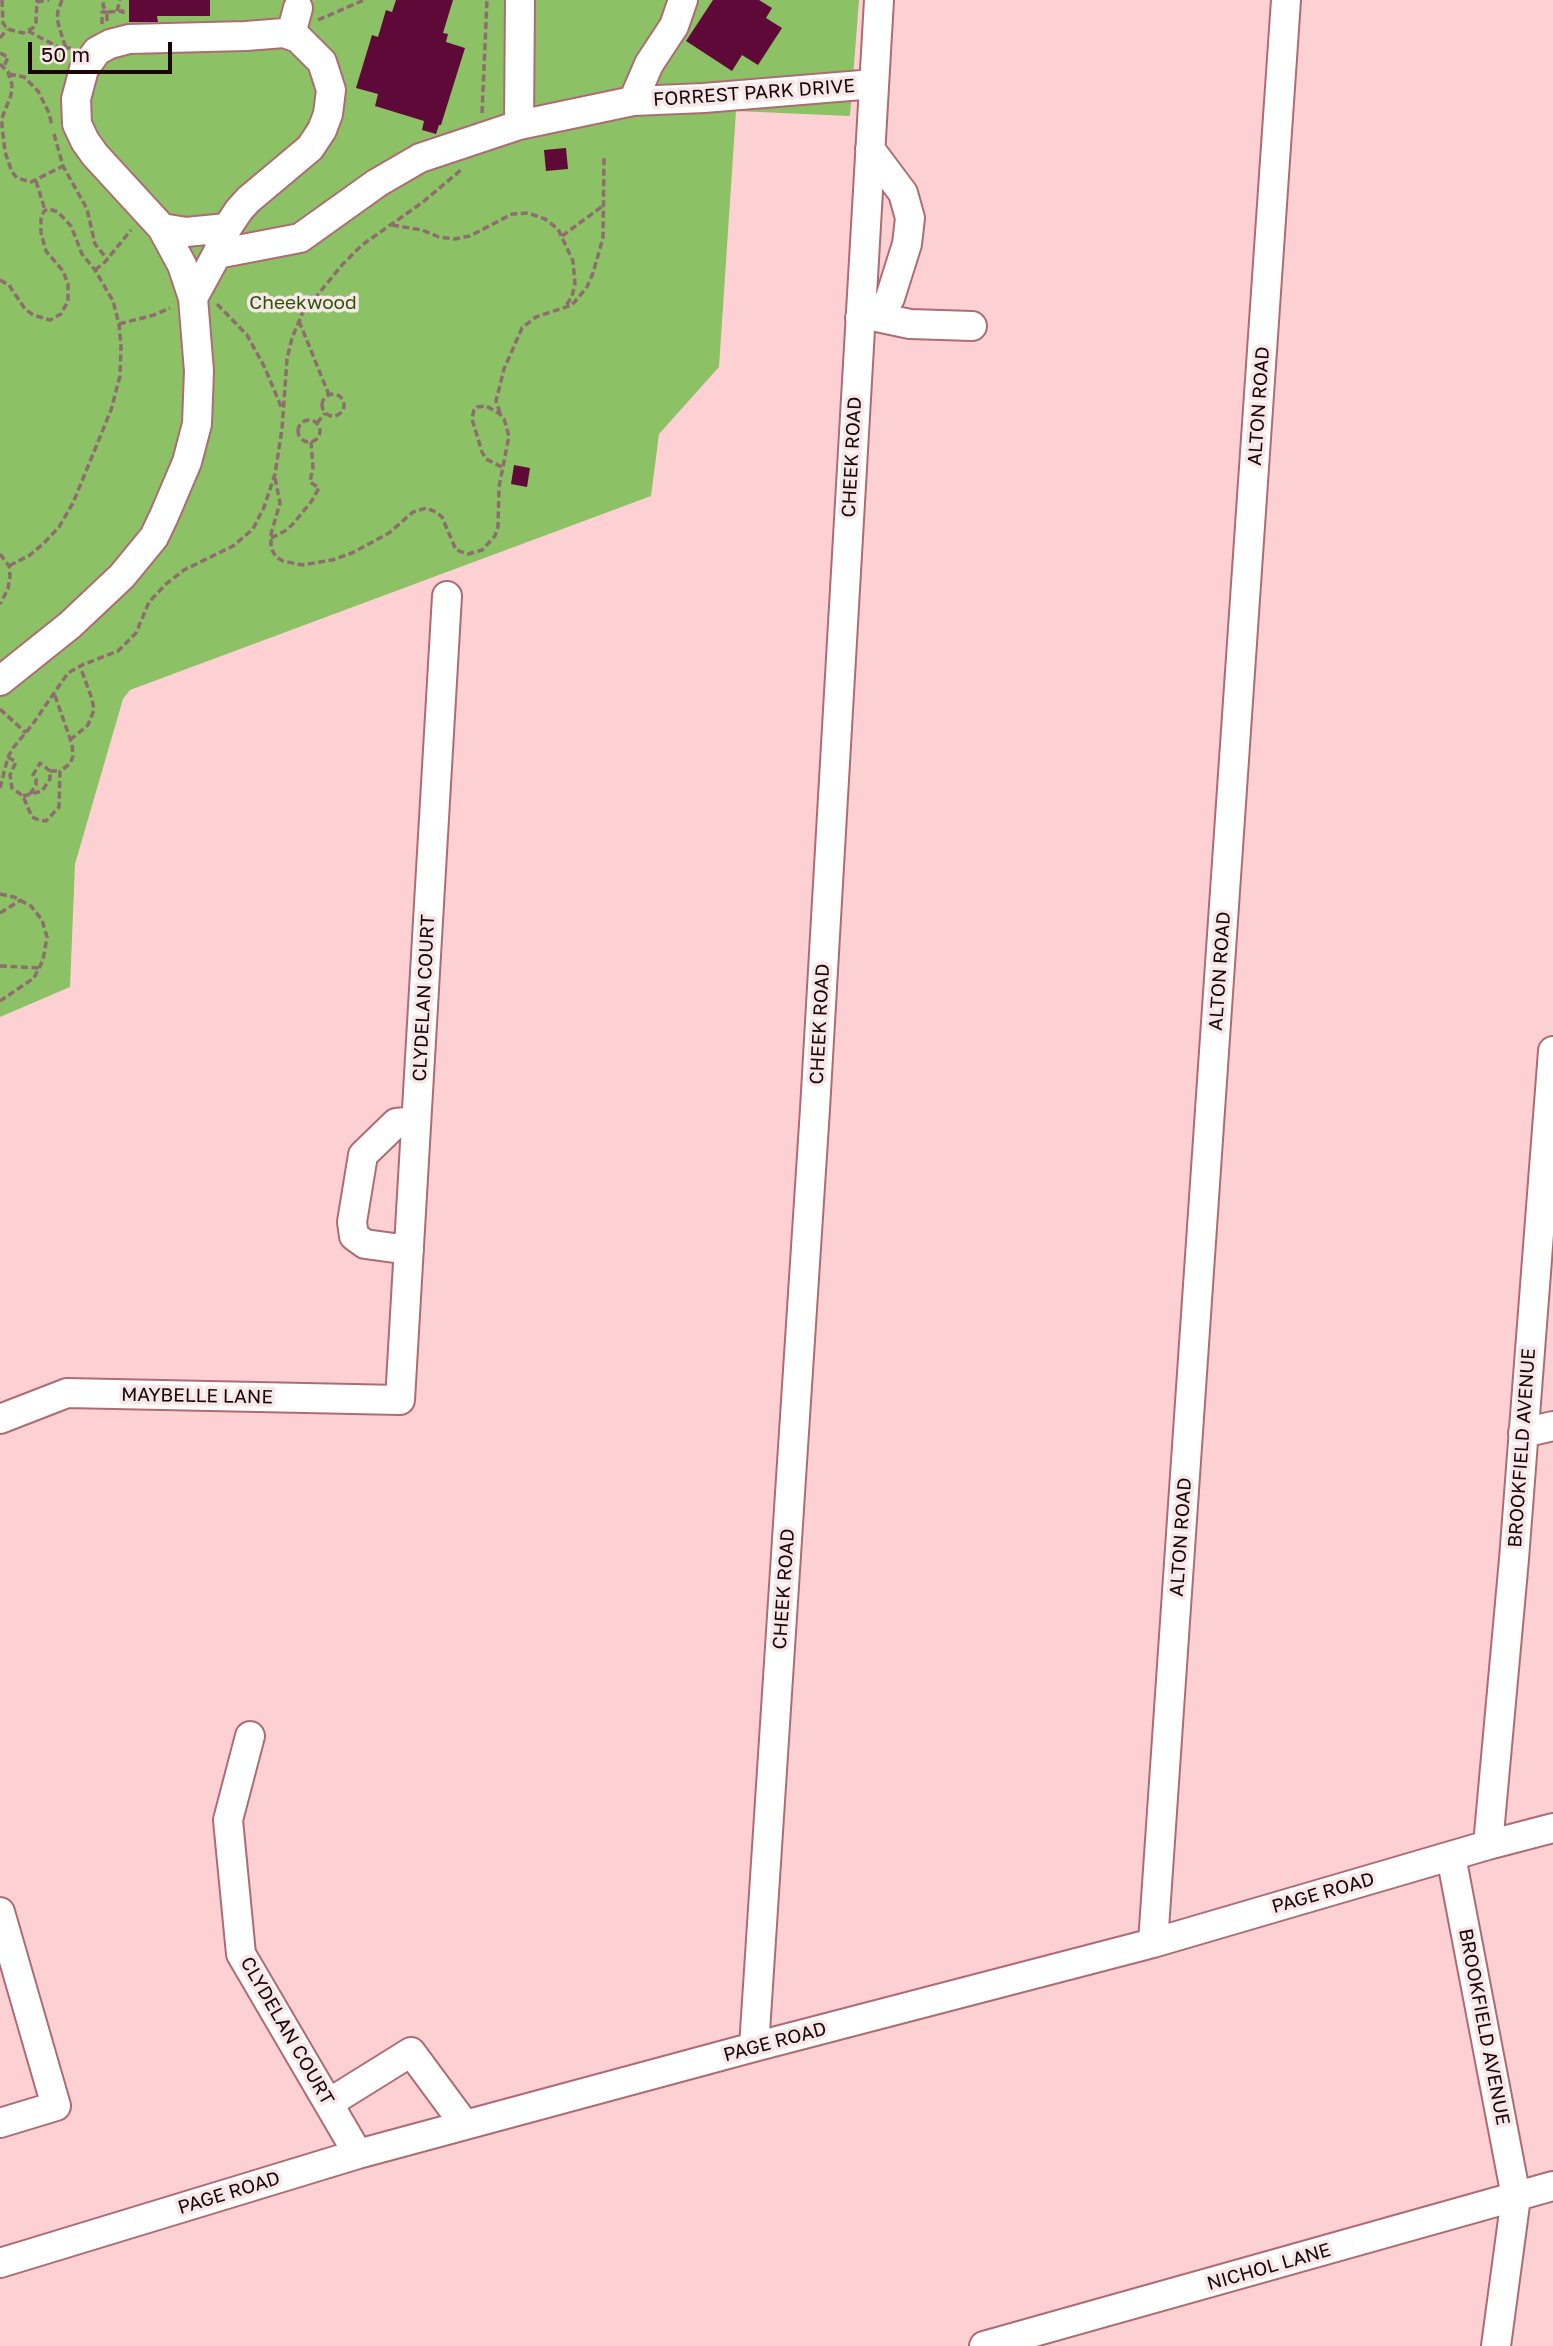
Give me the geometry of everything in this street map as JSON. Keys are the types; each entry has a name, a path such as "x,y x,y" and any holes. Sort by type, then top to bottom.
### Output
{"street":[{"path":"519,125 520,0"},
{"name":"FORREST PARK DRIVE","path":"633,101 649,64 674,26 683,0"},
{"name":"CHEEK ROAD","path":"754,2047 866,317 870,149 879,0"},
{"name":"ALTON ROAD","path":"1153,1943 1286,0"},
{"path":"0,681 70,625 114,584 140,555 164,516 187,462 197,424 200,371 193,298 182,265 162,228 85,141 77,124 75,109 78,89 88,63 104,47 129,38 284,33 300,22 326,71 331,90 326,123 310,148 247,200 226,228 217,254 193,298"},
{"name":"FORREST PARK DRIVE","path":"217,254 300,238 377,183 420,158 519,125 633,101 874,84"},
{"path":"866,317 883,310 890,298 907,244 910,218 903,193 870,149"},
{"path":"162,228 186,232 226,228"},
{"path":"866,317 910,324 972,326"},
{"name":"CLYDELAN COURT","path":"400,1400 447,597"},
{"name":"BROOKFIELD AVENUE","path":"1488,1845 1553,1051"},
{"path":"409,1250 365,1244 356,1239 352,1228 363,1155 396,1124 416,1121"},
{"name":"MAYBELLE LANE","path":"0,1419 67,1393 400,1400"},
{"path":"1523,1433 1553,1426"},
{"name":"CLYDELAN COURT","path":"250,1736 228,1820 241,1954 358,2154"},
{"name":"PAGE ROAD","path":"0,2263 358,2154 1153,1943 1553,1828"},
{"name":"BROOKFIELD AVENUE","path":"1451,1856 1516,2197 1496,2346"},
{"path":"0,1912 56,2106 0,2123"},
{"path":"328,2104 411,2052 465,2125"},
{"name":"NICHOL LANE","path":"984,2346 1553,2186"}],"path":[{"path":"2,0 7,29 28,32 50,44"},
{"path":"28,32 36,22 37,1 49,0"},
{"path":"62,0 58,19 67,48"},
{"path":"104,0 103,6 107,12"},
{"path":"117,11 120,0"},
{"path":"300,22 364,0"},
{"path":"0,788 8,757 68,673 118,651 136,633 149,602 166,584 184,570 226,551 249,533 260,516 274,476 287,359 299,321 310,302 362,245 453,178 472,156 481,137 487,0"},
{"path":"0,38 7,29"},
{"path":"0,53 8,57 2,66 12,82 12,92 2,118 2,140 8,162 17,178 24,182 36,181 63,166"},
{"path":"9,74 24,77 38,91 49,113 63,166 88,209 95,244 107,258"},
{"path":"274,476 280,503 271,538 273,553 283,561 302,565 352,553 376,542 413,512 426,508 442,517 456,550 475,553 489,544 495,536 502,467 509,436 496,401 504,369 527,322 565,308 580,296 599,258 603,238 604,158"},
{"path":"0,280 13,289 25,309 39,318 56,318 66,308 68,292 64,271 49,255 41,233 41,219 45,210 36,181"},
{"path":"562,236 604,205"},
{"path":"9,566 38,549 66,516 111,410 119,382 119,324 113,301 82,254 72,226 58,212 45,210"},
{"path":"390,225 454,239 470,236 506,216 520,212 545,219 552,223 562,236 573,261 574,290 565,308"},
{"path":"119,324 154,316 206,293 243,329 256,349 283,412"},
{"path":"299,321 329,394"},
{"path":"329,394 340,396 343,401 343,407 335,415 322,409 322,402 329,394"},
{"path":"496,401 474,410 473,423 484,457 502,467"},
{"path":"485,406 500,414"},
{"path":"317,423 326,413"},
{"path":"305,421 317,423 320,430 319,436 311,442 301,438 299,428 305,421"},
{"path":"271,538 292,525 319,488 310,482 313,458 311,442"},
{"path":"0,554 9,566 8,589 0,604"},
{"path":"71,740 88,725 94,710 80,666"},
{"path":"26,795 36,785 33,775 40,763 50,771 60,771 73,760 71,740 54,694"},
{"path":"0,709 26,733"},
{"path":"8,757 16,762 10,775 14,791 26,795 39,793 50,779 50,771"},
{"path":"26,795 32,817 46,821 58,810 60,804 60,771"},
{"path":"0,894 21,900 37,913 46,928 47,949 40,968 25,985 0,1001"},
{"path":"0,913 21,900"},
{"path":"0,966 40,968"}],"green space":[{"name":"Cheekwood","path":"0,0 859,0 850,116 736,111 719,367 659,434 651,496 130,690 123,699 75,864 70,987 0,1017"}],"building":[{"path":"129,0 210,0 210,16 157,16 158,22 129,22"},
{"path":"396,0 453,0 443,33 448,34 446,42 465,48 436,134 422,130 424,121 375,106 378,94 356,88 372,35 378,37 386,10 392,12"},
{"path":"713,0 759,0 772,8 766,18 782,28 758,65 742,55 732,71 686,41"},
{"path":"566,148 568,169 546,171 544,150"},
{"path":"514,465 530,468 527,487 511,484"}]}
